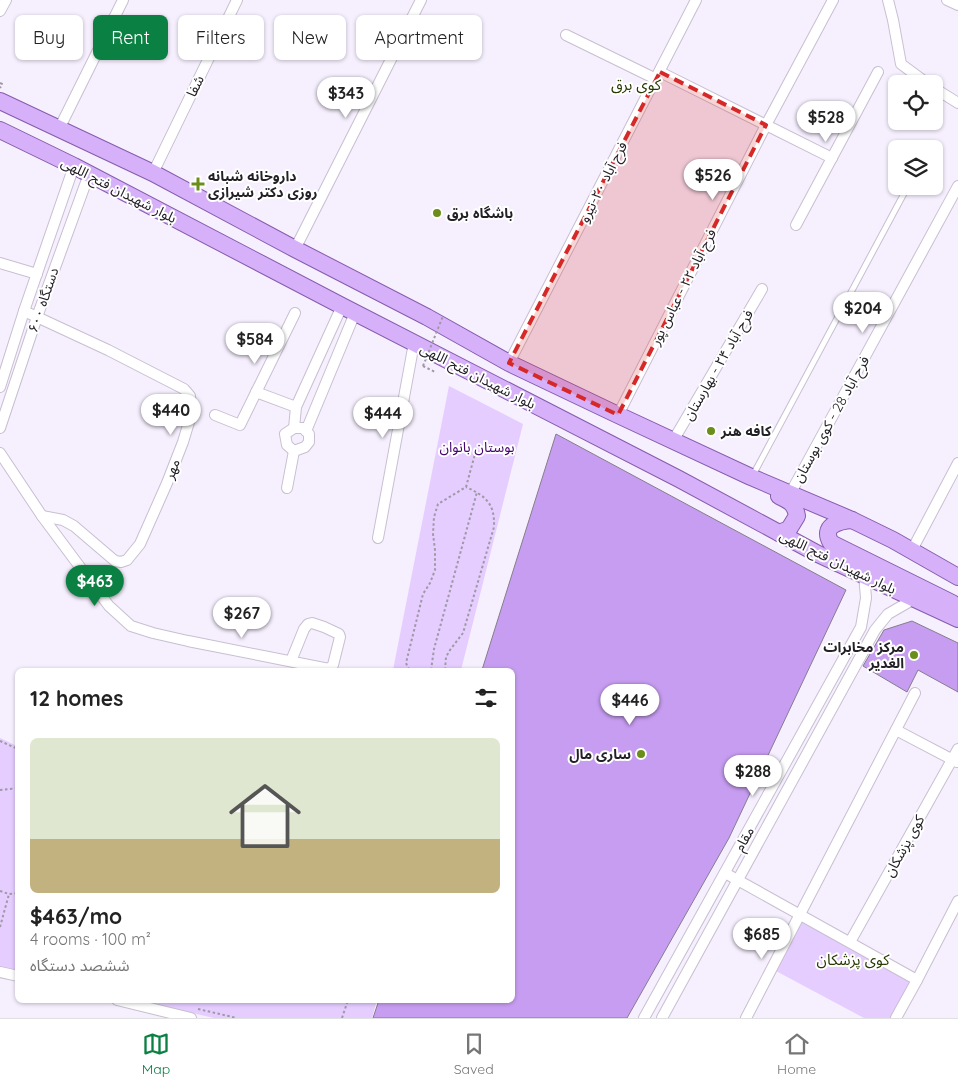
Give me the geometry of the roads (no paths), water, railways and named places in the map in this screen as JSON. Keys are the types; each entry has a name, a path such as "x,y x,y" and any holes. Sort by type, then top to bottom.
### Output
{"main road":[{"name":"بلوار شهیدان فتح اللهی","path":"0,101 153,173 427,317 509,363 751,477 852,520 912,550 958,577"},
{"name":"بلوار شهیدان فتح اللهی","path":"0,130 74,166 348,310 670,475 818,554 958,619"},
{"path":"713,459 724,469 791,502 796,508 797,516 789,529 779,533"},
{"path":"852,520 839,521 833,524 829,530 828,538 831,543 952,603 958,608"}],"street":[{"path":"0,11 6,0"},
{"path":"59,129 123,0"},
{"name":"شفا","path":"153,173 237,0"},
{"path":"295,249 420,0"},
{"name":"فرح آباد ۲۰-نیرو","path":"509,363 696,0"},
{"name":"فرح آباد ۲۲ - عباس پور","path":"618,416 766,126 833,0"},
{"path":"888,0 901,64 916,75"},
{"path":"947,0 958,5"},
{"path":"566,35 658,75 832,158"},
{"path":"796,225 878,72"},
{"path":"943,94 958,104"},
{"name":"۶۰۰ دستگاه","path":"0,387 74,166"},
{"name":"۶۰۰ دستگاه","path":"0,428 37,317 89,174"},
{"name":"فرح آباد 28 - کوی بوستان","path":"790,494 958,186"},
{"path":"0,262 37,274"},
{"name":"فرح آباد ۲۴ - بهارستان","path":"673,441 762,289"},
{"path":"294,428 296,408 348,310"},
{"path":"306,431 348,310"},
{"name":"مهر","path":"24,311 184,389 190,396 192,412 167,483 140,544 127,560 115,561 68,522 42,516"},
{"path":"214,415 240,425 295,313"},
{"path":"378,538 414,343"},
{"path":"256,392 296,408"},
{"path":"294,428 303,428 309,434 309,442 305,447 294,451 286,445 285,434 294,428"},
{"path":"288,488 294,451"},
{"path":"0,453 42,516 109,606 130,626 153,633 324,668"},
{"path":"912,550 958,463"},
{"name":"مقام","path":"644,1018 861,627 866,598 864,574"},
{"name":"مقام","path":"662,1018 875,630 888,614 914,599"},
{"path":"291,661 304,629 308,624 312,623 339,634 340,637 331,668"},
{"path":"746,1018 915,693"},
{"path":"896,730 955,762"},
{"name":"کوی پزشکان","path":"850,942 955,762 958,749"},
{"path":"725,873 917,980"},
{"path":"896,1018 958,901"},
{"path":"0,972 15,975"},
{"path":"129,1003 191,1018"}],"lane":[{"path":"751,477 903,195"}],"place":[{"name":"داروخانه شبانه روزی دکتر شیرازی","path":"198,184"},
{"name":"باشگاه برق","path":"437,213"},
{"name":"کافه هنر","path":"711,431"},
{"name":"مرکز مخابرات الغدیر","path":"914,655"},
{"name":"ساری مال","path":"641,754"}],"district":[{"name":"کوی برق","path":"636,84"},
{"name":"کوی پزشکان","path":"853,959"}],"park label":[{"name":"بوستان بانوان","path":"477,447"}]}
